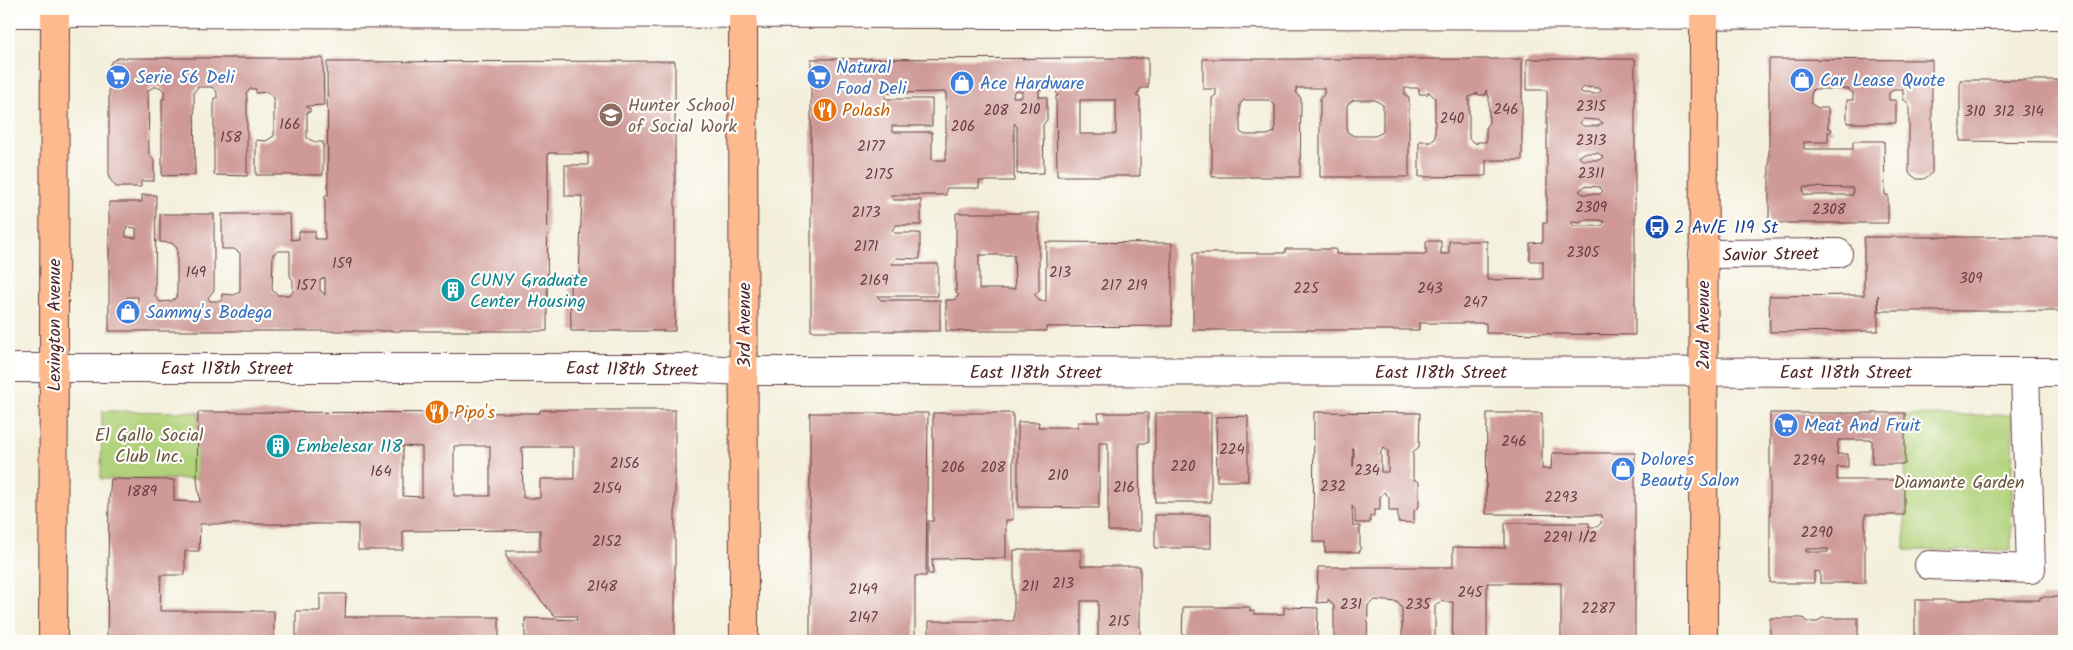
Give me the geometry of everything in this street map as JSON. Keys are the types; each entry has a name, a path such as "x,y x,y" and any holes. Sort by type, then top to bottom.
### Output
{"main road":[{"name":"Lexington Avenue","path":"53,641 55,11"},
{"name":"3rd Avenue","path":"743,11 744,641"},
{"name":"2nd Avenue","path":"1704,12 1704,641"}],"street":[{"path":"9,13 55,11 743,11 1704,12 2064,15"},
{"name":"Savior Street","path":"1703,254 1838,253"},
{"name":"East 118th Street","path":"9,368 682,368 744,371 2064,372"},
{"path":"1929,565 2031,569 2025,372"}],"green space":[{"name":"El Gallo Social Club Inc.","path":"102,411 198,412 197,479 101,479"},
{"name":"Diamante Garden","path":"1905,415 2013,415 2011,551 1905,550"}],"building":[{"path":"118,58 323,58 324,105 307,106 307,108 310,108 310,112 307,112 307,138 315,142 323,142 323,175 256,175 256,140 266,141 274,136 274,98 267,92 256,93 256,89 250,89 246,93 247,176 214,175 214,98 217,98 217,92 212,87 198,87 194,92 195,175 162,176 162,99 164,99 164,91 160,87 154,87 148,90 149,154 154,160 154,181 141,181 141,187 116,187 109,178 109,67 111,62"},
{"path":"1148,58 1148,88 1141,88 1137,95 1137,97 1140,97 1140,176 1057,176 1056,96 1058,96 1055,88 1039,90 1039,97 1047,97 1047,120 1043,125 1044,173 1017,174 1017,127 1014,123 1014,181 979,181 979,188 946,188 946,195 890,195 894,200 921,200 921,225 896,225 892,230 895,233 920,233 920,259 896,258 891,264 938,264 938,296 877,296 881,300 940,300 940,331 811,331 811,59","holes":["1014,91 1022,91 1022,97 1013,97","946,92 946,160 932,160 932,132 892,132 892,126 932,126 932,99 885,99 885,93","1080,100 1116,100 1116,134 1080,134"]},
{"path":"1203,59 1522,59 1522,160 1486,160 1486,176 1419,177 1419,141 1428,141 1428,143 1435,139 1435,98 1428,91 1428,94 1419,94 1419,88 1405,88 1405,95 1409,97 1409,177 1320,177 1320,99 1324,94 1324,88 1296,88 1297,94 1301,98 1300,177 1212,177 1212,98 1216,95 1216,89 1203,89","holes":["1486,90 1489,96 1489,123 1486,126 1486,142 1477,142 1477,144 1469,139 1469,97 1478,93 1478,95 1486,95","1244,100 1268,100 1275,105 1275,132 1267,135 1245,135 1240,132 1240,104","1353,100 1375,100 1383,105 1383,132 1375,136 1354,136 1347,132 1347,105"]},
{"path":"1527,59 1635,59 1635,335 1486,333 1486,323 1419,323 1419,330 1193,330 1193,253 1285,253 1285,249 1336,249 1336,254 1426,254 1426,241 1441,241 1441,254 1449,254 1449,241 1487,241 1487,280 1543,279 1543,261 1530,261 1530,243 1543,242 1543,223 1547,223 1547,90 1527,90","holes":["1584,87 1602,90 1597,94 1580,91","1583,119 1598,120 1603,123 1598,126 1583,126 1580,123","1584,153 1598,153 1603,157 1599,160 1582,160 1579,157","1585,186 1599,187 1603,191 1600,194 1583,194 1579,191","1584,220 1605,222 1601,226 1574,226 1570,222 1580,223"]},
{"path":"1769,59 1932,60 1932,173 1924,179 1917,179 1909,173 1909,104 1903,99 1903,89 1894,89 1889,93 1889,100 1896,100 1896,123 1847,123 1847,100 1853,100 1853,93 1848,89 1813,89 1811,95 1811,104 1818,108 1828,108 1828,128 1832,129 1831,132 1828,132 1828,142 1804,142 1804,149 1853,149 1853,141 1884,141 1885,195 1888,195 1888,223 1769,223","holes":["1803,187 1853,188 1853,195 1804,195"]},
{"path":"675,61 675,331 571,331 570,276 579,276 582,196 565,196 565,165 588,165 588,153 548,153 547,331 109,331 109,202 142,202 142,195 156,195 155,296 160,302 171,301 177,297 177,248 172,243 160,242 160,214 214,214 214,290 208,298 210,301 222,301 222,294 234,295 240,292 240,253 234,249 222,249 222,214 290,214 291,240 299,239 299,231 315,231 315,239 325,239 325,195 328,195 327,62","holes":["126,227 136,228 136,238 126,237","278,251 290,251 290,276 293,280 293,292 290,295 278,295 272,290 273,254","325,277 325,295 320,290 320,280","127,297 138,297 138,306 127,306"]},
{"path":"1960,80 2064,80 2064,142 1960,141"},
{"path":"956,213 1039,213 1039,291 1034,294 1040,301 1046,301 1046,242 1172,243 1172,326 1046,327 1046,331 946,331 946,300 954,300 959,295 956,293","holes":["979,255 1014,255 1015,289 979,289"]},
{"path":"1864,237 2064,237 2064,311 1879,311 1878,295 1878,331 1770,332 1769,296 1864,295"},
{"path":"540,410 675,410 675,641 525,641 525,618 577,620 576,616 554,616 506,557 506,551 540,551 540,530 403,531 403,550 358,550 358,524 200,524 199,551 185,551 185,575 161,575 160,611 274,611 274,641 107,641 111,479 174,480 174,501 200,502 197,479 198,412 540,413","holes":["403,446 422,447 422,497 403,496","454,446 490,446 490,496 454,496","522,447 574,447 574,479 540,479 540,498 523,498"]},
{"path":"1314,412 1420,413 1419,447 1413,452 1413,479 1419,482 1419,506 1414,511 1414,523 1398,522 1398,511 1389,511 1389,497 1384,492 1380,497 1380,510 1374,510 1374,516 1370,516 1370,523 1355,523 1355,510 1352,506 1353,526 1360,526 1360,552 1325,552 1325,542 1313,542","holes":["1384,448 1388,451 1388,472 1381,472 1381,451"]},
{"path":"810,413 928,413 926,576 915,576 915,641 810,641"},
{"path":"933,413 1013,413 1013,520 1006,520 1006,558 932,559 933,574 928,574 928,521 933,521"},
{"path":"1098,413 1148,413 1148,443 1139,443 1140,531 1108,531 1108,443 1099,443 1099,508 1018,507 1018,422 1039,422 1038,427 1078,427 1078,422 1099,422"},
{"path":"1155,413 1211,413 1211,502 1155,502"},
{"path":"1487,413 1542,413 1542,469 1551,469 1552,453 1635,453 1635,641 1561,641 1561,583 1487,583 1487,641 1452,641 1453,602 1444,602 1443,600 1435,605 1435,641 1402,641 1402,608 1397,602 1375,600 1368,605 1367,641 1334,641 1334,606 1328,599 1328,602 1317,603 1318,567 1453,567 1453,547 1505,548 1505,523 1589,523 1589,527 1597,527 1601,523 1602,515 1486,514"},
{"path":"1770,413 1905,413 1905,464 1872,464 1872,440 1838,440 1837,454 1848,454 1848,467 1837,467 1837,480 1904,480 1904,515 1865,515 1865,583 1820,583 1820,572 1814,571 1814,583 1770,583","holes":["1806,549 1828,549 1828,552 1806,552"]},
{"path":"1248,416 1248,481 1217,481 1216,417"},
{"path":"1155,515 1211,515 1211,548 1155,548"},
{"path":"1014,550 1081,550 1081,566 1140,566 1140,641 1098,641 1098,601 1081,601 1081,641 929,641 929,621 1014,621"},
{"path":"320,594 346,594 345,617 499,617 499,641 296,641 296,611 320,611"},
{"path":"2040,597 2064,597 2064,641 1915,641 1915,600 2040,600"},
{"path":"1183,607 1250,607 1250,611 1254,611 1254,614 1284,614 1284,607 1318,608 1317,641 1182,641"},
{"path":"1770,618 1803,618 1807,622 1818,622 1822,618 1858,618 1858,641 1770,641"}],"place":[{"name":"Serie 56 Deli","path":"118,77"},
{"name":"Natural Food Deli","path":"819,77"},
{"name":"Car Lease Quote","path":"1802,80"},
{"name":"Ace Hardware","path":"962,83"},
{"name":"Polash","path":"825,110"},
{"name":"Hunter School of Social Work","path":"611,115"},
{"name":"2 Av/E 119 St","path":"1657,227"},
{"name":"CUNY Graduate Center Housing","path":"453,290"},
{"name":"Sammy's Bodega","path":"128,312"},
{"name":"Pipo's","path":"437,412"},
{"name":"Meat And Fruit","path":"1786,425"},
{"name":"Embelesar 118","path":"278,446"},
{"name":"Dolores Beauty Salon","path":"1623,469"}]}
